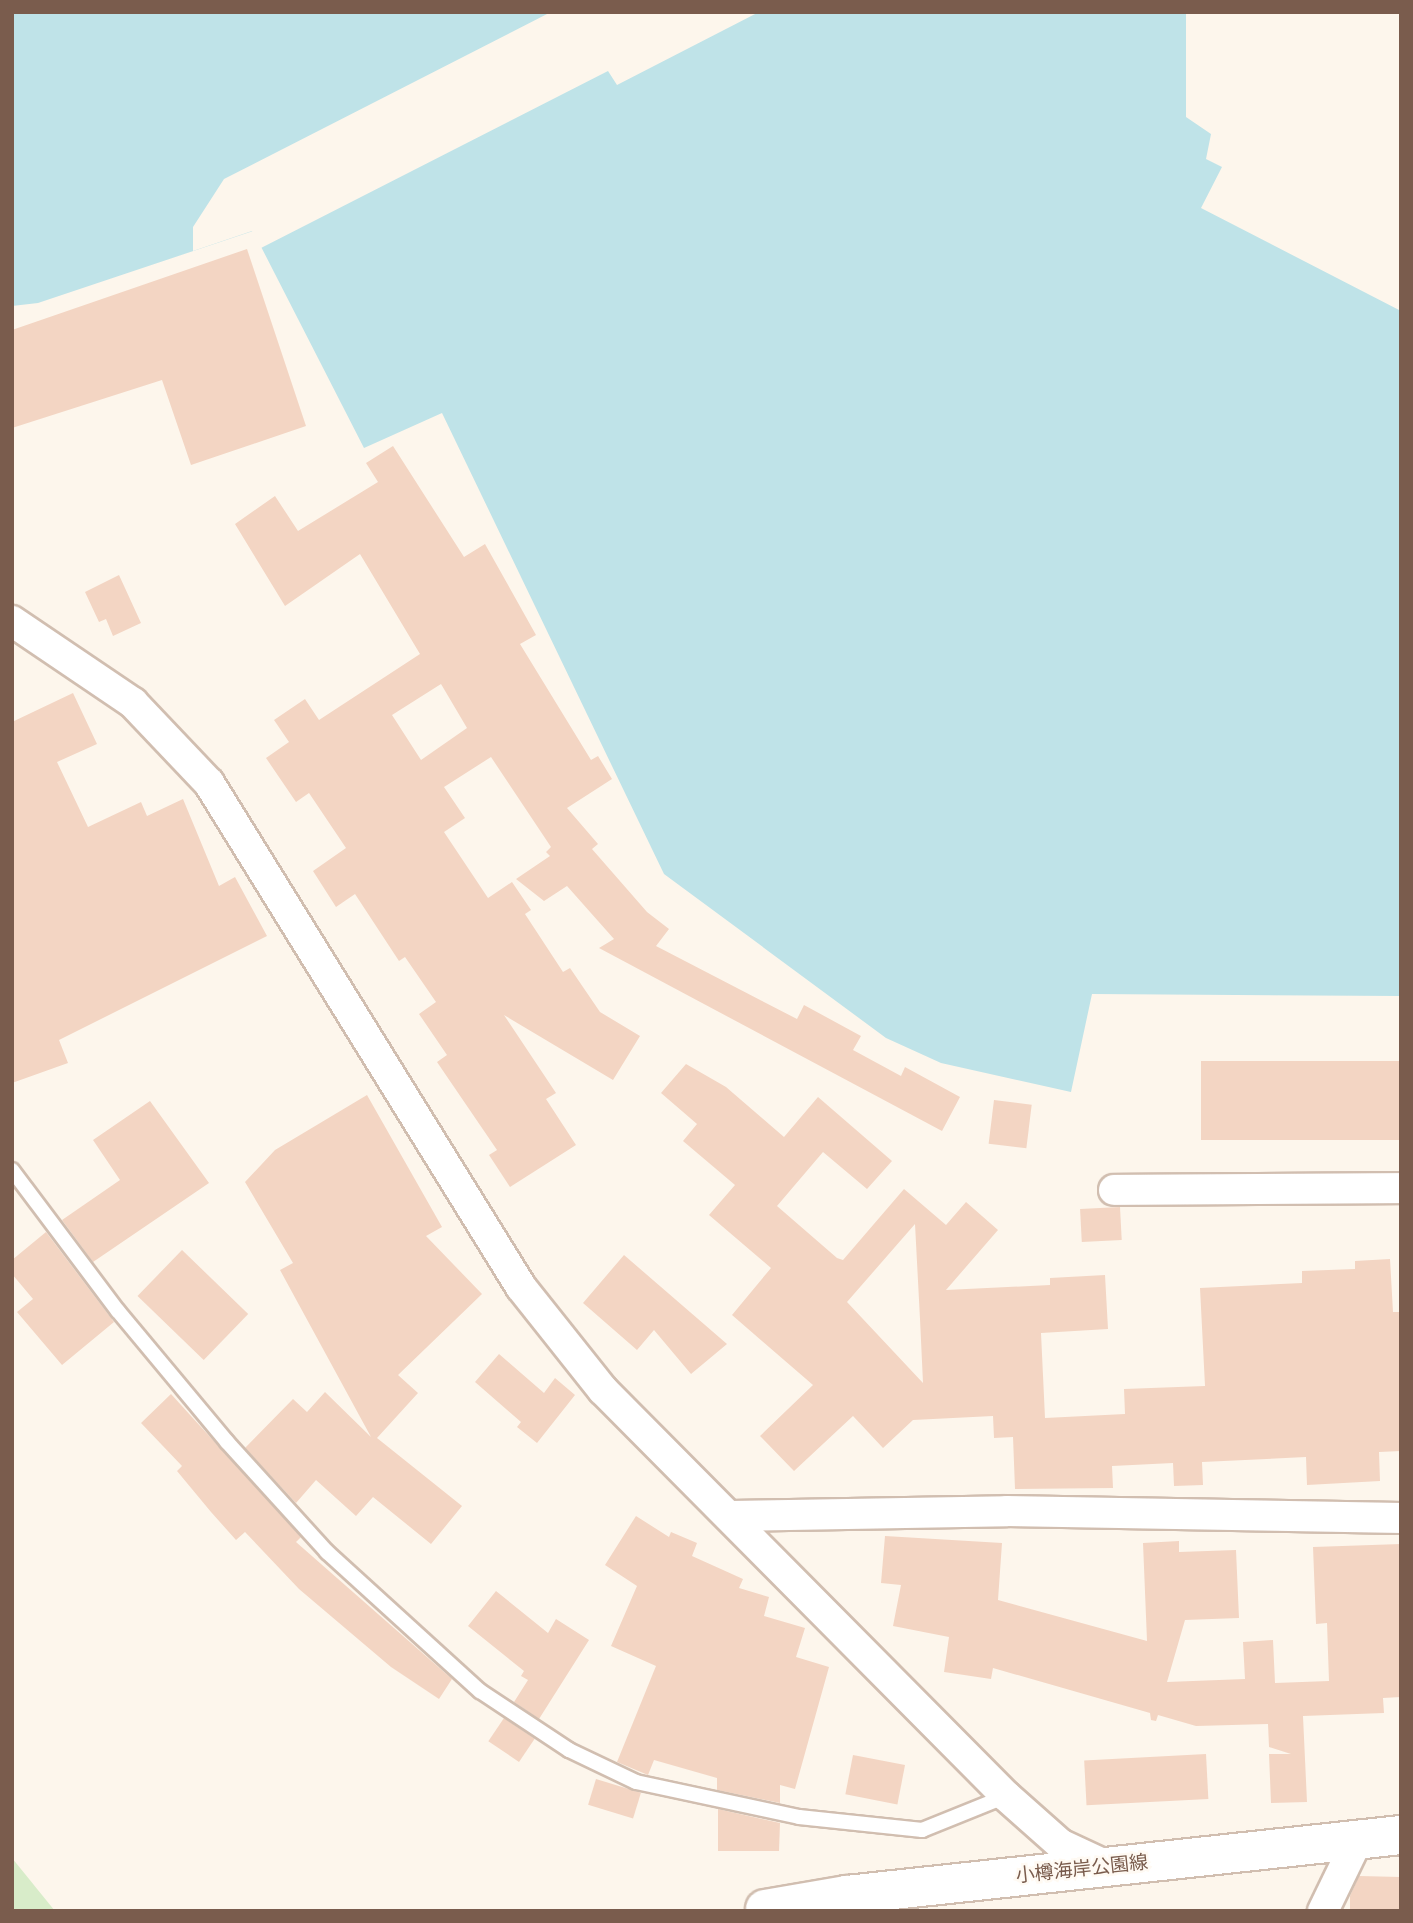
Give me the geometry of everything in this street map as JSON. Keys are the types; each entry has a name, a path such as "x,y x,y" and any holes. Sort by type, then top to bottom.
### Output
{"main road":[{"name":"小樽海岸公園線","path":"765,1909 847,1895 1401,1835"}],"street":[{"path":"12,621 133,703 209,783 521,1287 603,1390 1006,1796 1060,1844 1110,1867"},
{"path":"1114,1189 1401,1188"},
{"path":"731,1516 1007,1511 1401,1518"},
{"path":"1323,1911 1358,1839"}],"lane":[{"path":"12,1170 118,1311 227,1442 327,1552 480,1691 569,1750 636,1782 799,1817 922,1830 1006,1796"}],"green space":[{"path":"12,1858 55,1911 12,1911"}],"water":[{"path":"12,12 1186,12 1186,117 1211,134 1206,159 1222,167 1201,208 1401,311 1401,996 1092,994 1071,1092 941,1063 886,1038 664,874 442,413 364,448 253,231 38,303 12,306"}],"pier":[{"path":"551,12 759,12 617,85 608,71 261,248 252,231 193,251 193,227 224,179"}],"building":[{"path":"247,249 306,426 191,465 162,380 12,428 12,330"},
{"path":"393,446 464,557 485,544 536,635 520,644 591,760 598,756 612,779 567,808 598,844 592,849 647,912 669,929 656,946 797,1019 804,1005 861,1036 853,1050 901,1076 905,1067 960,1097 942,1131 599,948 614,939 567,886 544,901 516,879 550,856 546,852 551,847 491,757 444,787 465,818 444,832 488,898 512,882 531,910 525,914 563,972 570,968 600,1012 640,1036 613,1080 504,1015 556,1093 546,1099 576,1145 510,1187 489,1155 497,1150 437,1062 447,1055 419,1014 436,1002 405,957 399,961 355,894 336,907 313,871 346,848 309,793 296,802 266,758 289,742 274,720 305,699 319,720 420,654 360,554 285,606 235,524 275,496 298,531 378,482 366,463","holes":["441,684 467,728 421,760 392,715"]},
{"path":"119,575 141,623 113,636 106,619 99,622 85,592"},
{"path":"73,693 97,744 57,762 88,827 141,802 147,816 183,799 219,886 235,877 267,936 59,1040 68,1063 12,1083 12,722"},
{"path":"1201,1061 1401,1061 1401,1140 1201,1140"},
{"path":"686,1064 726,1087 784,1137 818,1097 892,1161 867,1189 823,1152 777,1206 837,1258 843,1260 904,1189 946,1225 966,1202 998,1230 946,1290 1050,1285 1050,1278 1105,1275 1108,1329 1041,1333 1045,1418 1125,1414 1124,1389 1205,1386 1200,1288 1302,1283 1302,1271 1355,1269 1355,1261 1390,1259 1393,1312 1401,1312 1401,1451 1379,1452 1380,1481 1307,1485 1306,1457 1202,1462 1203,1485 1174,1486 1173,1463 1112,1466 1113,1488 1015,1489 1013,1437 994,1438 993,1416 913,1420 883,1448 853,1416 794,1471 760,1436 813,1385 732,1315 771,1268 709,1215 735,1185 683,1141 697,1124 661,1093","holes":["915,1224 923,1383 847,1302"]},
{"path":"367,1095 442,1227 426,1236 482,1294 398,1375 418,1393 377,1438 462,1506 431,1544 373,1497 356,1516 316,1480 296,1503 245,1448 293,1399 307,1412 325,1392 371,1437 280,1270 293,1263 245,1182 275,1150"},
{"path":"994,1100 1032,1105 1026,1148 989,1144"},
{"path":"150,1101 209,1183 93,1262 62,1220 120,1180 93,1140"},
{"path":"1120,1207 1122,1240 1082,1242 1080,1209"},
{"path":"46,1232 114,1322 62,1365 17,1312 33,1299 12,1274 12,1260"},
{"path":"182,1250 248,1314 204,1360 138,1296"},
{"path":"624,1255 727,1344 691,1374 654,1330 637,1350 583,1303"},
{"path":"499,1354 544,1393 555,1378 575,1395 537,1443 517,1427 521,1422 475,1382"},
{"path":"171,1394 301,1537 296,1542 452,1679 439,1699 391,1667 299,1589 245,1532 236,1540 211,1512 177,1471 182,1466 141,1423"},
{"path":"636,1516 669,1537 671,1532 697,1543 692,1556 743,1579 739,1588 769,1597 764,1616 805,1628 796,1657 829,1667 795,1789 780,1785 780,1803 717,1790 717,1778 654,1760 648,1775 617,1762 656,1666 611,1646 637,1586 605,1565"},
{"path":"885,1536 1002,1543 998,1600 1147,1641 1143,1543 1179,1541 1179,1552 1236,1550 1239,1618 1185,1620 1167,1682 1245,1679 1243,1642 1273,1640 1275,1683 1329,1681 1327,1623 1316,1624 1313,1547 1401,1544 1401,1697 1383,1698 1384,1713 1303,1716 1307,1802 1271,1803 1269,1754 1291,1754 1269,1747 1268,1724 1196,1726 1158,1715 1156,1721 1151,1720 1150,1713 993,1668 991,1679 944,1672 949,1637 893,1626 901,1585 881,1583"},
{"path":"496,1591 548,1633 556,1619 589,1640 539,1719 514,1702 528,1680 521,1676 524,1671 468,1626"},
{"path":"504,1718 535,1739 519,1762 488,1741"},
{"path":"1206,1754 1208,1799 1087,1805 1084,1760"},
{"path":"853,1755 905,1765 897,1804 845,1794"},
{"path":"596,1779 641,1793 633,1819 588,1805"},
{"path":"718,1809 780,1823 779,1851 718,1851"},
{"path":"1359,1876 1401,1877 1401,1911 1350,1911 1350,1896"}]}
